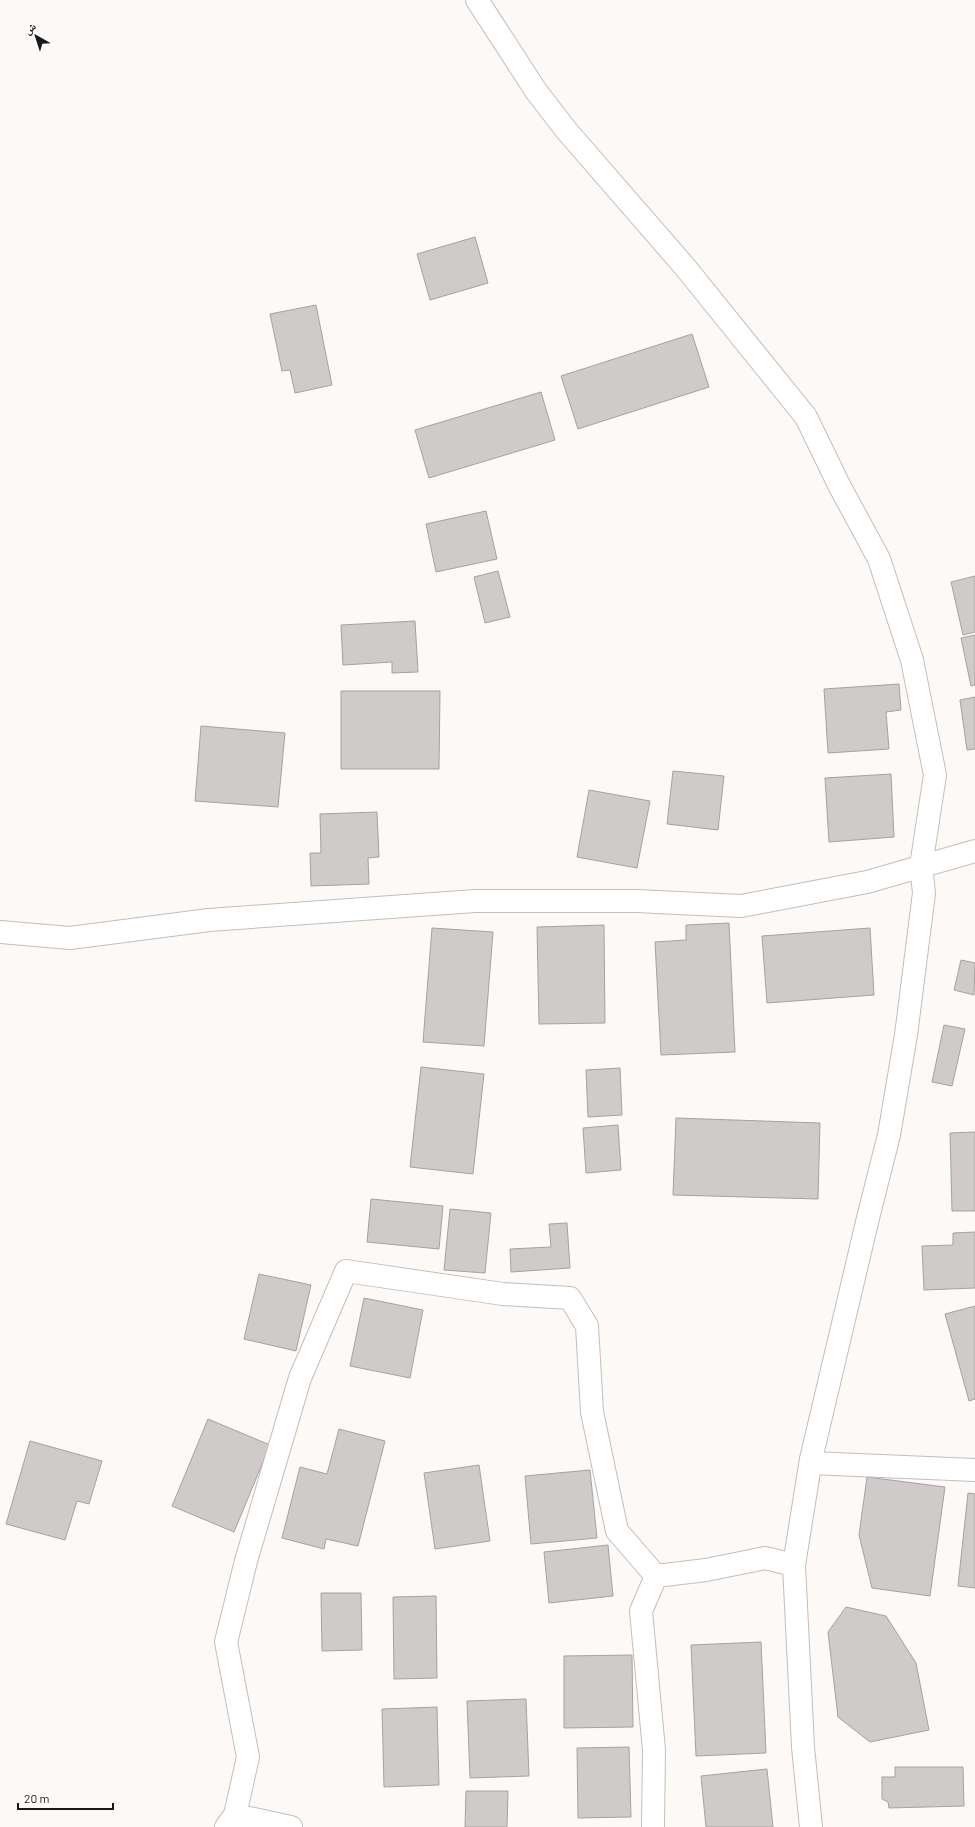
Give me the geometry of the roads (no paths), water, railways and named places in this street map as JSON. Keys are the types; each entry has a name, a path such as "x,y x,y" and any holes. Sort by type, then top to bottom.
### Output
{"street":[{"path":"477,0 536,91 566,130 685,267 806,417 839,486 879,559 912,660 935,775 921,866 924,893 906,1035 889,1135 810,1463 794,1565 803,1747 811,1827"},
{"path":"0,932 70,938 210,920 475,901 636,901 741,906 867,882 975,851"},
{"path":"291,1827 230,1821 248,1757 226,1642 246,1561 300,1378 346,1271 503,1294 570,1298 587,1326 592,1412 617,1531 656,1576"},
{"path":"810,1463 975,1470"},
{"path":"656,1576 706,1570 765,1558 794,1565"},
{"path":"653,1827 654,1750 641,1611 656,1576"}]}
